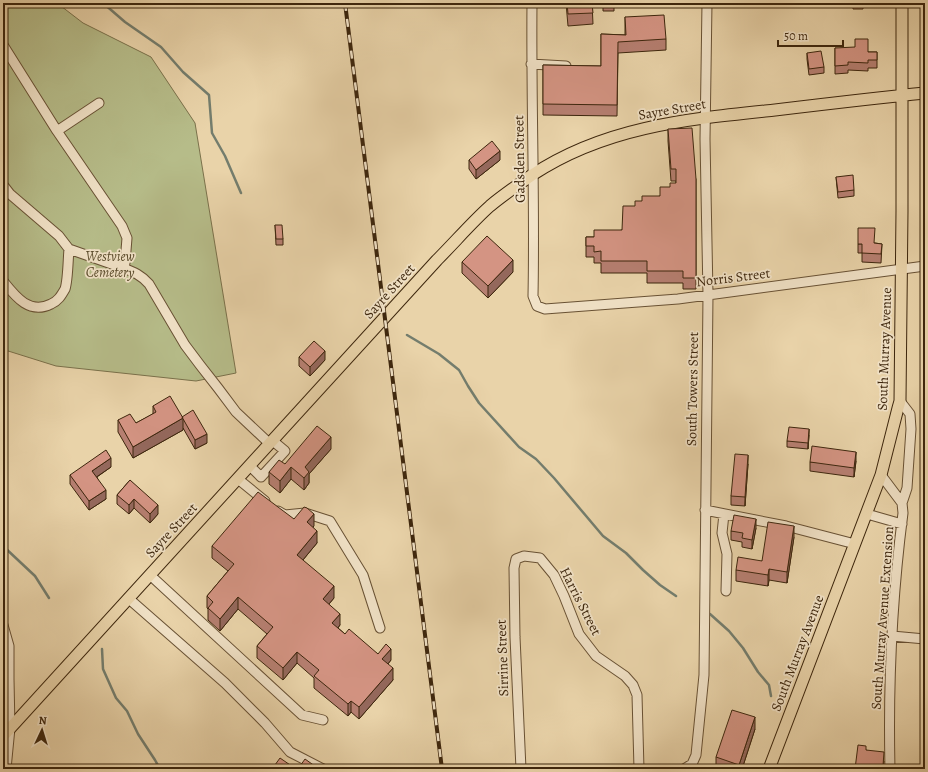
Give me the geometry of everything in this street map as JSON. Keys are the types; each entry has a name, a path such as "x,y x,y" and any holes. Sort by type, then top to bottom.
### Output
{"main road":[{"name":"South Murray Avenue","path":"769,769 881,475 900,401 902,3"},
{"name":"Sayre Street","path":"6,732 272,443 437,260 491,206 532,175 583,149 616,136 649,127 706,118 925,93"}],"street":[{"name":"Gadsden Street","path":"532,3 532,175 534,225 533,296 537,306 545,309"},
{"name":"South Towers Street","path":"684,769 692,764 696,755 704,675 708,295 706,118 707,3"},
{"path":"3,45 57,131 122,226 127,238 124,268"},
{"path":"532,64 578,67"},
{"path":"57,131 99,103"},
{"path":"3,185 10,194 59,236 69,249 138,273 149,284 185,345 236,412 272,443 285,451 261,477 250,466"},
{"path":"3,281 16,297 32,308 46,307 58,301 66,288 69,249"},
{"name":"Norris Street","path":"545,309 678,299 925,266"},
{"name":"South Murray Avenue Extension","path":"890,769 889,692 892,636 903,513 902,504 907,488 911,429 910,414 900,401"},
{"path":"881,475 902,504"},
{"path":"238,479 284,515 305,513 330,521 363,575 380,628"},
{"path":"705,510 786,526 855,544"},
{"path":"724,514 722,533 727,554 726,591"},
{"path":"867,514 902,524"},
{"name":"Sirrine Street","path":"521,769 515,637 514,568 516,559 524,556 529,557"},
{"name":"Harris Street","path":"529,557 540,558 554,575 579,634 596,656 625,676 633,685 637,695 639,769"},
{"path":"150,575 302,715 323,720"},
{"path":"128,598 225,683 265,723 290,752 323,769"},
{"path":"3,624 10,646 6,732 6,769"},
{"path":"892,636 925,640"}],"green space":[{"name":"Westview Cemetery","path":"3,3 57,3 83,23 151,57 195,123 236,373 196,381 56,366 5,350 3,347"}],"building":[{"path":"567,3 592,3 593,13 568,14"},
{"path":"664,15 666,39 618,42 617,105 543,104 543,65 601,66 601,34 626,35 625,17"},
{"path":"855,39 868,39 868,52 877,52 877,60 868,60 868,63 848,62 848,65 835,66 835,48 855,47"},
{"path":"821,51 824,67 809,69 807,53"},
{"path":"692,128 696,179 696,278 683,278 683,271 647,271 647,261 601,261 601,251 594,252 594,246 586,246 586,237 594,237 594,230 622,230 623,206 635,206 635,201 642,201 642,196 660,196 660,187 670,187 670,183 676,183 676,169 671,169 668,129"},
{"path":"492,141 500,151 476,170 469,160"},
{"path":"853,175 854,190 838,192 836,177"},
{"path":"275,225 282,225 283,239 276,239"},
{"path":"858,228 875,228 874,243 882,244 881,254 862,253 862,244 858,244"},
{"path":"487,236 513,260 488,286 462,262"},
{"path":"314,341 325,351 310,367 299,357"},
{"path":"170,396 183,418 133,447 118,420 130,414 136,423 156,412 153,406"},
{"path":"193,410 207,434 195,440 182,417"},
{"path":"317,426 331,437 305,467 309,472 304,478 291,467 280,481 269,472 279,460 285,464"},
{"path":"789,427 809,429 808,443 787,441"},
{"path":"812,446 856,452 854,468 810,462"},
{"path":"106,450 111,458 92,471 106,490 89,501 70,475"},
{"path":"735,454 748,455 745,497 731,496"},
{"path":"130,480 158,505 150,514 134,499 129,505 117,495"},
{"path":"258,492 294,519 304,507 314,514 307,522 317,531 297,555 334,586 323,599 340,614 332,623 345,634 349,629 378,654 386,644 391,649 382,659 393,668 359,707 351,701 348,704 314,676 319,670 297,652 283,668 257,646 273,627 238,597 220,619 208,608 213,602 207,596 234,564 212,546"},
{"path":"734,515 756,519 752,540 742,538 743,533 731,531"},
{"path":"768,522 794,526 787,572 769,569 768,575 736,570 738,557 762,561"},
{"path":"732,710 755,717 739,765 716,757"},
{"path":"858,745 866,746 866,750 884,752 883,766 869,765 869,769 855,769"},
{"path":"280,758 296,769 272,769"},
{"path":"305,759 319,769 298,769"}],"waterway":[{"path":"103,3 125,22 161,47 183,72 209,95 212,133 225,156 241,193"},
{"path":"407,335 439,354 459,370 479,403 519,447 536,459 554,478 603,536 626,553 660,585 676,596"},
{"path":"3,546 35,576 49,598"},
{"path":"710,614 729,631 743,648 758,672 769,685 771,696"},
{"path":"102,649 103,669 116,698 127,711 138,734 160,769"}],"railway":[{"path":"345,3 442,769"}]}
